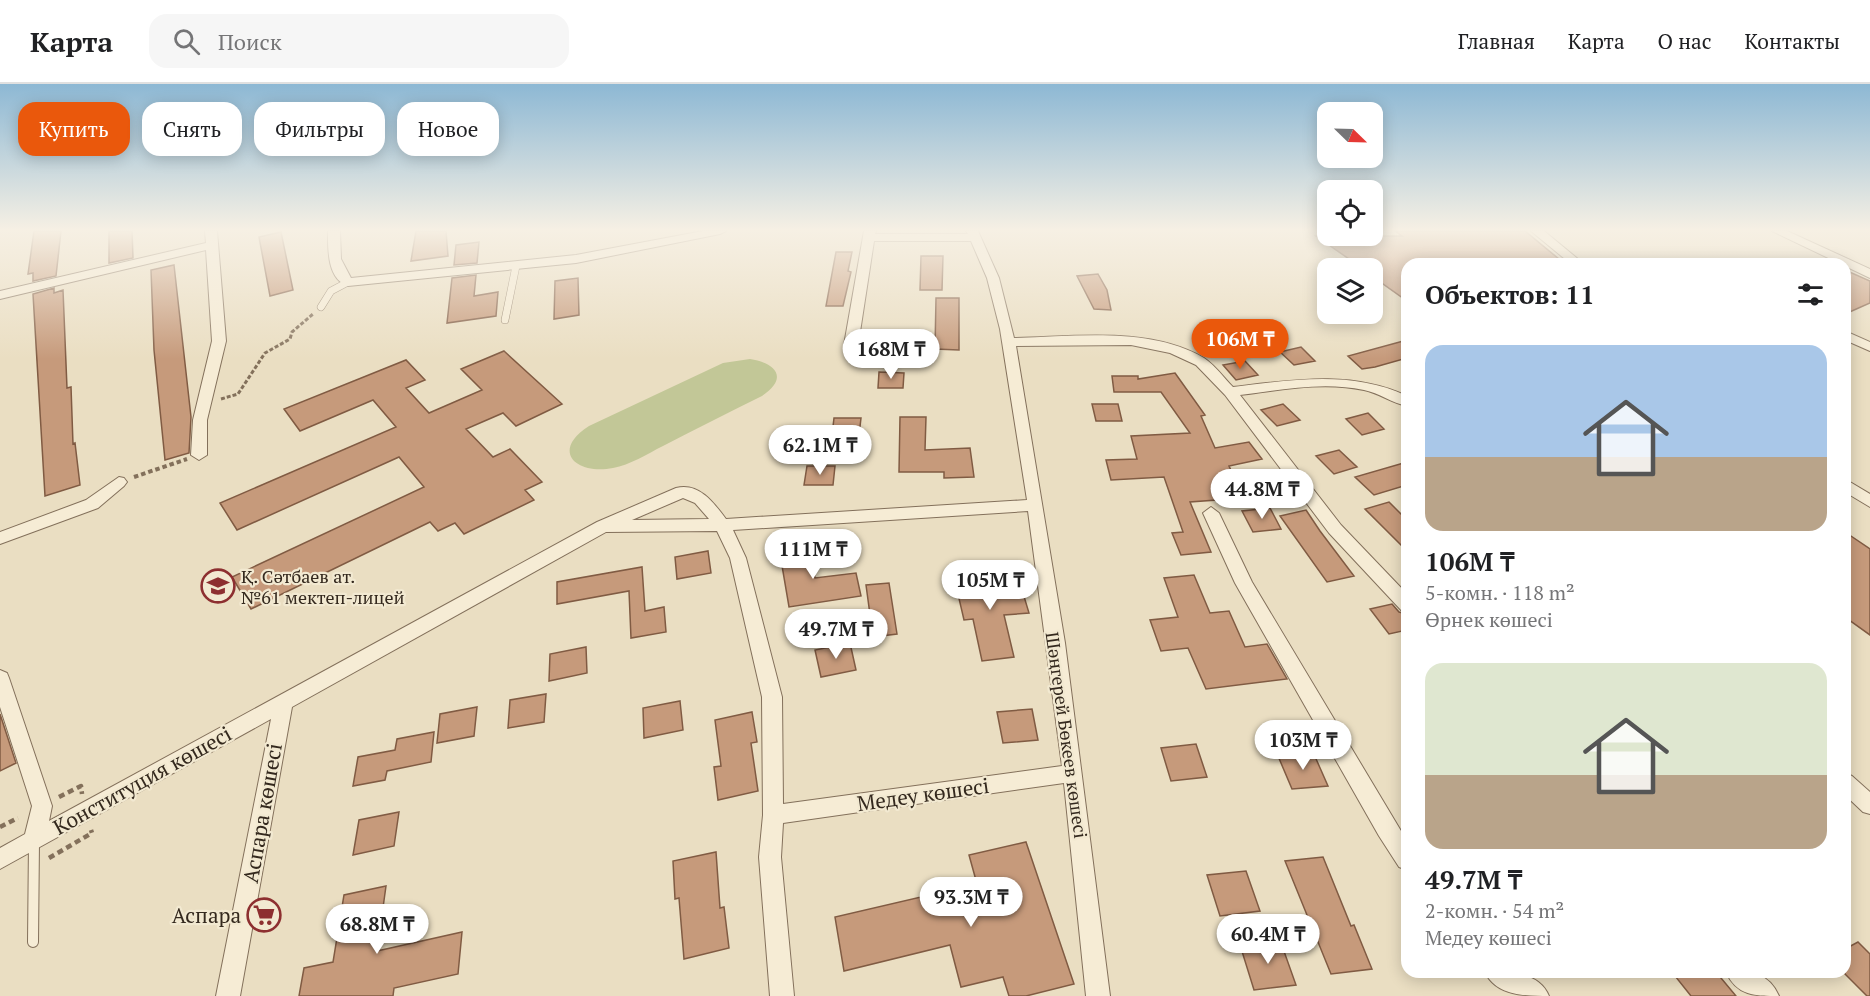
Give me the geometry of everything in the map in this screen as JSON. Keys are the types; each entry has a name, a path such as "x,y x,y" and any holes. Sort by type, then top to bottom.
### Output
{"street":[{"path":"0,295 79,274"},
{"path":"199,455 200,420 219,341 214,274"},
{"path":"340,274 348,282 437,274"},
{"path":"850,345 863,274"},
{"name":"Шәңгерей Бөкеев көшесі","path":"994,274 1036,505 1072,773 1098,996"},
{"path":"1851,338 1870,347"},
{"path":"1007,342 1131,341 1174,350 1201,362 1230,393 1335,529 1401,599"},
{"path":"1230,393 1304,383 1379,388 1401,399"},
{"path":"0,538 92,504 119,482"},
{"path":"1851,488 1870,502"},
{"name":"Конституция көшесі","path":"0,859 603,526 682,492 692,492 699,497 722,525"},
{"path":"603,526 722,525 1036,505"},
{"path":"1211,513 1244,583 1401,851"},
{"path":"722,525 738,558 772,697 773,815 770,857 782,996"},
{"path":"0,678 42,806 34,841"},
{"name":"Аспара көшесі","path":"228,996 284,701"},
{"name":"Медеу көшесі","path":"773,815 1072,773"},
{"path":"1851,788 1870,805"},
{"path":"1507,978 1537,996"},
{"path":"1745,978 1767,996"}],"lane":[{"path":"505,320 514,274"},
{"path":"321,307 331,291 348,282"},
{"path":"33,942 34,841"}],"path":[{"path":"203,405 238,394 265,353 290,339 292,332 321,307"},
{"path":"119,482 199,455"}],"green space":[{"path":"750,359 767,364 776,372 775,383 762,396 626,464 613,468 588,468 572,459 571,444 577,435 589,426 723,363"}],"building":[{"path":"33,274 56,274 56,276 33,281"},
{"path":"151,274 175,274 191,417 189,453 165,460 154,350"},
{"path":"266,274 290,274 293,290 270,296"},
{"path":"832,274 851,274 843,306 826,306"},
{"path":"920,274 942,274 942,290 920,290"},
{"path":"1098,274 1107,290 1111,310 1094,309 1077,276"},
{"path":"1383,274 1401,274 1401,297 1383,284"},
{"path":"1851,274 1870,281 1870,303 1851,311"},
{"path":"476,275 474,296 498,292 496,316 447,323 452,278"},
{"path":"578,278 579,315 554,319 555,281"},
{"path":"54,288 54,293 63,290 67,388 71,387 73,444 75,443 80,485 45,496 33,294"},
{"path":"936,298 959,298 959,350 935,349"},
{"path":"1401,342 1401,360 1375,367 1362,369 1348,356"},
{"path":"1301,347 1315,361 1294,365 1280,352"},
{"path":"504,351 562,404 516,426 503,413 466,429 493,457 510,449 542,482 525,490 534,500 464,534 455,523 438,531 430,522 251,609 232,577 424,487 399,457 237,530 220,503 396,427 373,400 300,431 284,409 406,360 425,380 406,388 429,413 482,390 461,369"},
{"path":"1245,361 1258,375 1236,380 1223,365"},
{"path":"879,372 904,373 903,388 878,388"},
{"path":"1175,373 1205,415 1201,416 1215,448 1249,442 1262,459 1229,466 1244,498 1190,502 1211,552 1181,555 1172,533 1183,532 1164,477 1111,480 1106,460 1137,459 1131,436 1190,433 1161,392 1114,392 1112,376 1138,376 1138,379"},
{"path":"1092,404 1118,404 1122,421 1096,421"},
{"path":"1283,404 1300,420 1277,426 1261,410"},
{"path":"1368,413 1384,429 1362,435 1346,419"},
{"path":"900,417 926,417 925,450 970,448 974,477 944,478 944,472 899,472"},
{"path":"834,418 861,418 859,435 832,435"},
{"path":"1339,450 1357,467 1334,474 1316,456"},
{"path":"1401,464 1401,487 1374,495 1355,477"},
{"path":"807,466 835,466 833,485 804,485"},
{"path":"1389,502 1401,514 1401,545 1365,509"},
{"path":"1270,508 1281,529 1253,532 1242,511"},
{"path":"1306,510 1354,576 1327,582 1280,516"},
{"path":"1851,536 1870,549 1870,635 1851,621"},
{"path":"808,543 815,578 856,573 861,596 789,607 779,548"},
{"path":"708,551 711,573 677,579 675,557"},
{"path":"642,567 645,611 664,607 666,632 631,638 629,591 557,604 557,582"},
{"path":"1007,571 1013,594 1023,593 1029,613 1004,615 1014,657 982,661 973,619 964,620 954,577"},
{"path":"1194,575 1210,613 1229,611 1245,647 1267,644 1287,679 1206,689 1188,648 1161,651 1150,620 1178,617 1164,578"},
{"path":"889,583 897,634 873,637 866,585"},
{"path":"1392,604 1401,612 1401,631 1389,634 1370,609"},
{"path":"850,643 856,670 821,677 815,650"},
{"path":"586,647 587,673 549,681 550,654"},
{"path":"546,694 544,722 508,728 510,700"},
{"path":"680,701 683,730 644,738 643,708"},
{"path":"477,707 474,736 437,743 440,714"},
{"path":"1032,709 1038,740 1003,743 997,712"},
{"path":"752,712 757,742 751,743 758,791 718,800 714,767 721,766 715,720"},
{"path":"0,714 16,763 0,771"},
{"path":"434,732 431,762 387,771 385,780 353,786 358,757 395,750 397,739"},
{"path":"1196,744 1207,777 1171,781 1161,748"},
{"path":"1313,752 1328,786 1292,789 1278,756"},
{"path":"399,812 394,846 353,855 359,820"},
{"path":"1026,842 1074,984 1026,996 1009,996 1003,977 961,987 950,945 844,971 835,917 977,884 969,855"},
{"path":"716,852 720,908 724,907 729,948 684,959 679,898 675,899 673,861"},
{"path":"1323,857 1351,926 1354,925 1372,969 1331,974 1285,861"},
{"path":"1246,871 1260,911 1220,916 1207,875"},
{"path":"386,886 377,951 462,932 458,974 394,988 393,996 299,996 304,968 333,962 344,895"},
{"path":"1280,940 1296,985 1254,990 1240,945"},
{"path":"1858,942 1870,954 1870,996 1867,996 1849,978 1851,978 1851,946"},
{"path":"1677,978 1721,978 1736,996 1691,996"}],"place":[{"name":"Қ. Сәтбаев ат. №61 мектеп-лицей","path":"218,586"},
{"name":"Аспара","path":"264,915"}]}
